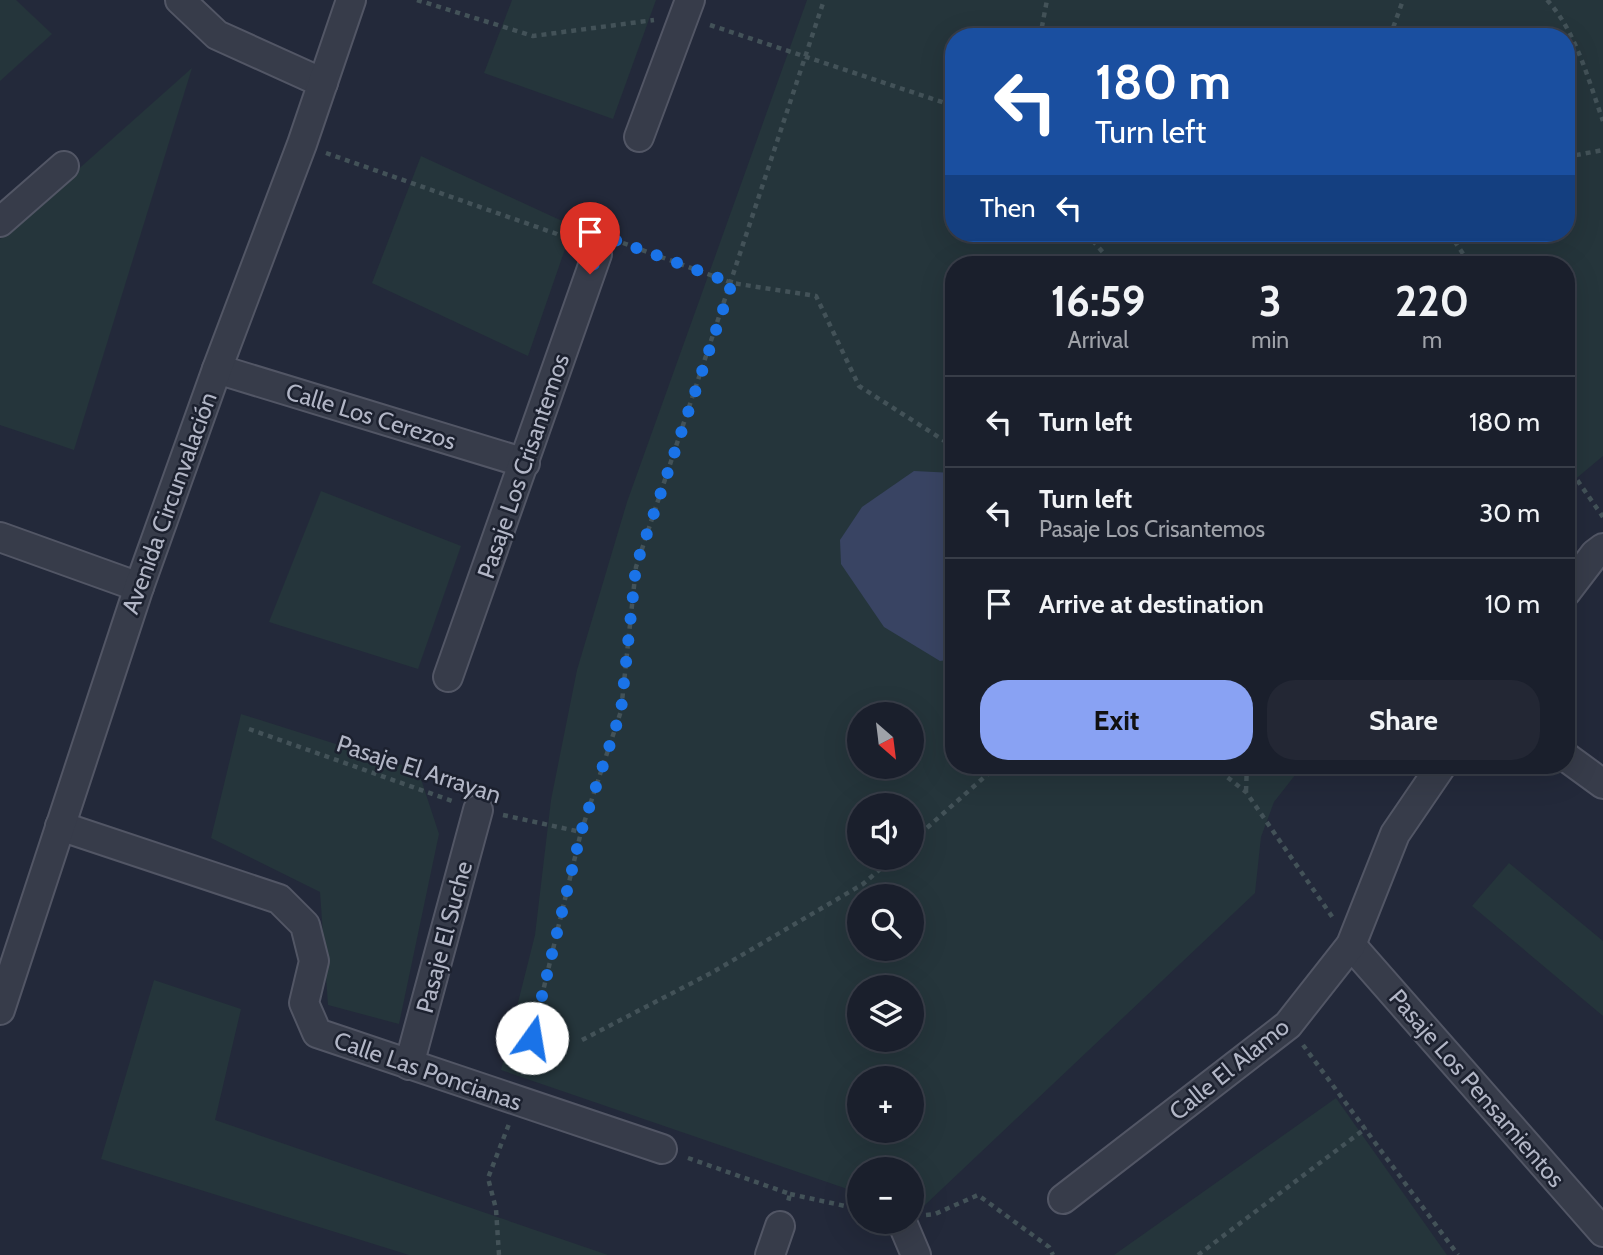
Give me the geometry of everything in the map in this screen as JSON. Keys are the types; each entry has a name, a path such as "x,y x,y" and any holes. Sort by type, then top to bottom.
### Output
{"street":[{"path":"180,0 217,35 323,83"},
{"name":"Avenida Circunvalación","path":"0,1010 4,981 60,826 139,587 302,144 351,0"},
{"path":"639,137 687,8"},
{"path":"0,222 64,166"},
{"name":"Pasaje Los Crisantemos","path":"448,677 597,254"},
{"name":"Calle Los Cerezos","path":"217,369 525,463"},
{"path":"0,537 139,587"},
{"path":"1575,580 1595,554 1603,548"},
{"path":"1575,764 1603,784"},
{"name":"Calle El Alamo","path":"1063,1199 1288,1025 1351,944 1395,834 1437,774"},
{"name":"Pasaje El Suche","path":"409,1065 478,810"},
{"name":"Calle Las Poncianas","path":"60,826 279,899 305,925 314,961 304,1003 317,1034 409,1065 520,1088 662,1149"},
{"name":"Pasaje Los Pensamientos","path":"1351,944 1603,1232"},
{"path":"770,1255 779,1226"},
{"path":"914,1234 916,1255"}],"path":[{"path":"417,0 533,36 687,8 806,57 945,103"},
{"path":"500,1254 496,1209 488,1178 520,1088 581,832 621,711 636,566 824,0"},
{"path":"1042,28 1047,0"},
{"path":"1393,28 1403,0"},
{"path":"1547,0 1565,28"},
{"path":"1575,47 1603,121"},
{"path":"302,144 557,234 597,254 604,236 732,283 816,296 859,386 945,441"},
{"path":"1575,155 1603,150"},
{"path":"1094,242 1106,256"},
{"path":"1575,477 1603,517"},
{"name":"Pasaje El Arrayan","path":"249,729 478,810 581,832"},
{"path":"924,830 988,774"},
{"path":"1223,774 1246,792 1351,944"},
{"path":"1246,792 1247,774"},
{"path":"582,1041 713,972 863,884 879,870"},
{"path":"1288,1025 1458,1255"},
{"path":"1198,1255 1366,1128"},
{"path":"662,1149 790,1194 847,1206"},
{"path":"779,1226 790,1194"},
{"path":"924,1216 978,1195 1049,1247 1053,1255"}],"shaded area":[{"path":"0,0 16,0 52,34 0,81"},
{"path":"512,0 656,0 613,119 484,73"},
{"path":"807,0 1603,0 1603,456 1575,479 1575,256 945,256 945,774 1296,774 1274,802 1261,837 1255,893 925,1205 924,1157 847,1157 847,1189 501,1070 535,935 551,800 577,670 627,502"},
{"path":"192,68 74,450 0,425 0,239"},
{"path":"421,156 573,226 528,356 372,283"},
{"path":"321,491 461,546 418,669 269,622"},
{"path":"241,714 418,770 439,834 399,1024 328,1005 320,892 211,838"},
{"path":"1509,863 1603,941 1603,1016 1472,906"},
{"path":"154,980 241,1009 215,1120 608,1255 409,1255 101,1159"},
{"path":"1336,1098 1447,1255 1114,1255"}],"water":[{"path":"914,471 945,473 945,660 940,661 884,627 841,564 840,540 862,507"}],"route":[{"path":"532,1038 581,832 621,711 636,566 732,283 604,236 590,274"}]}
